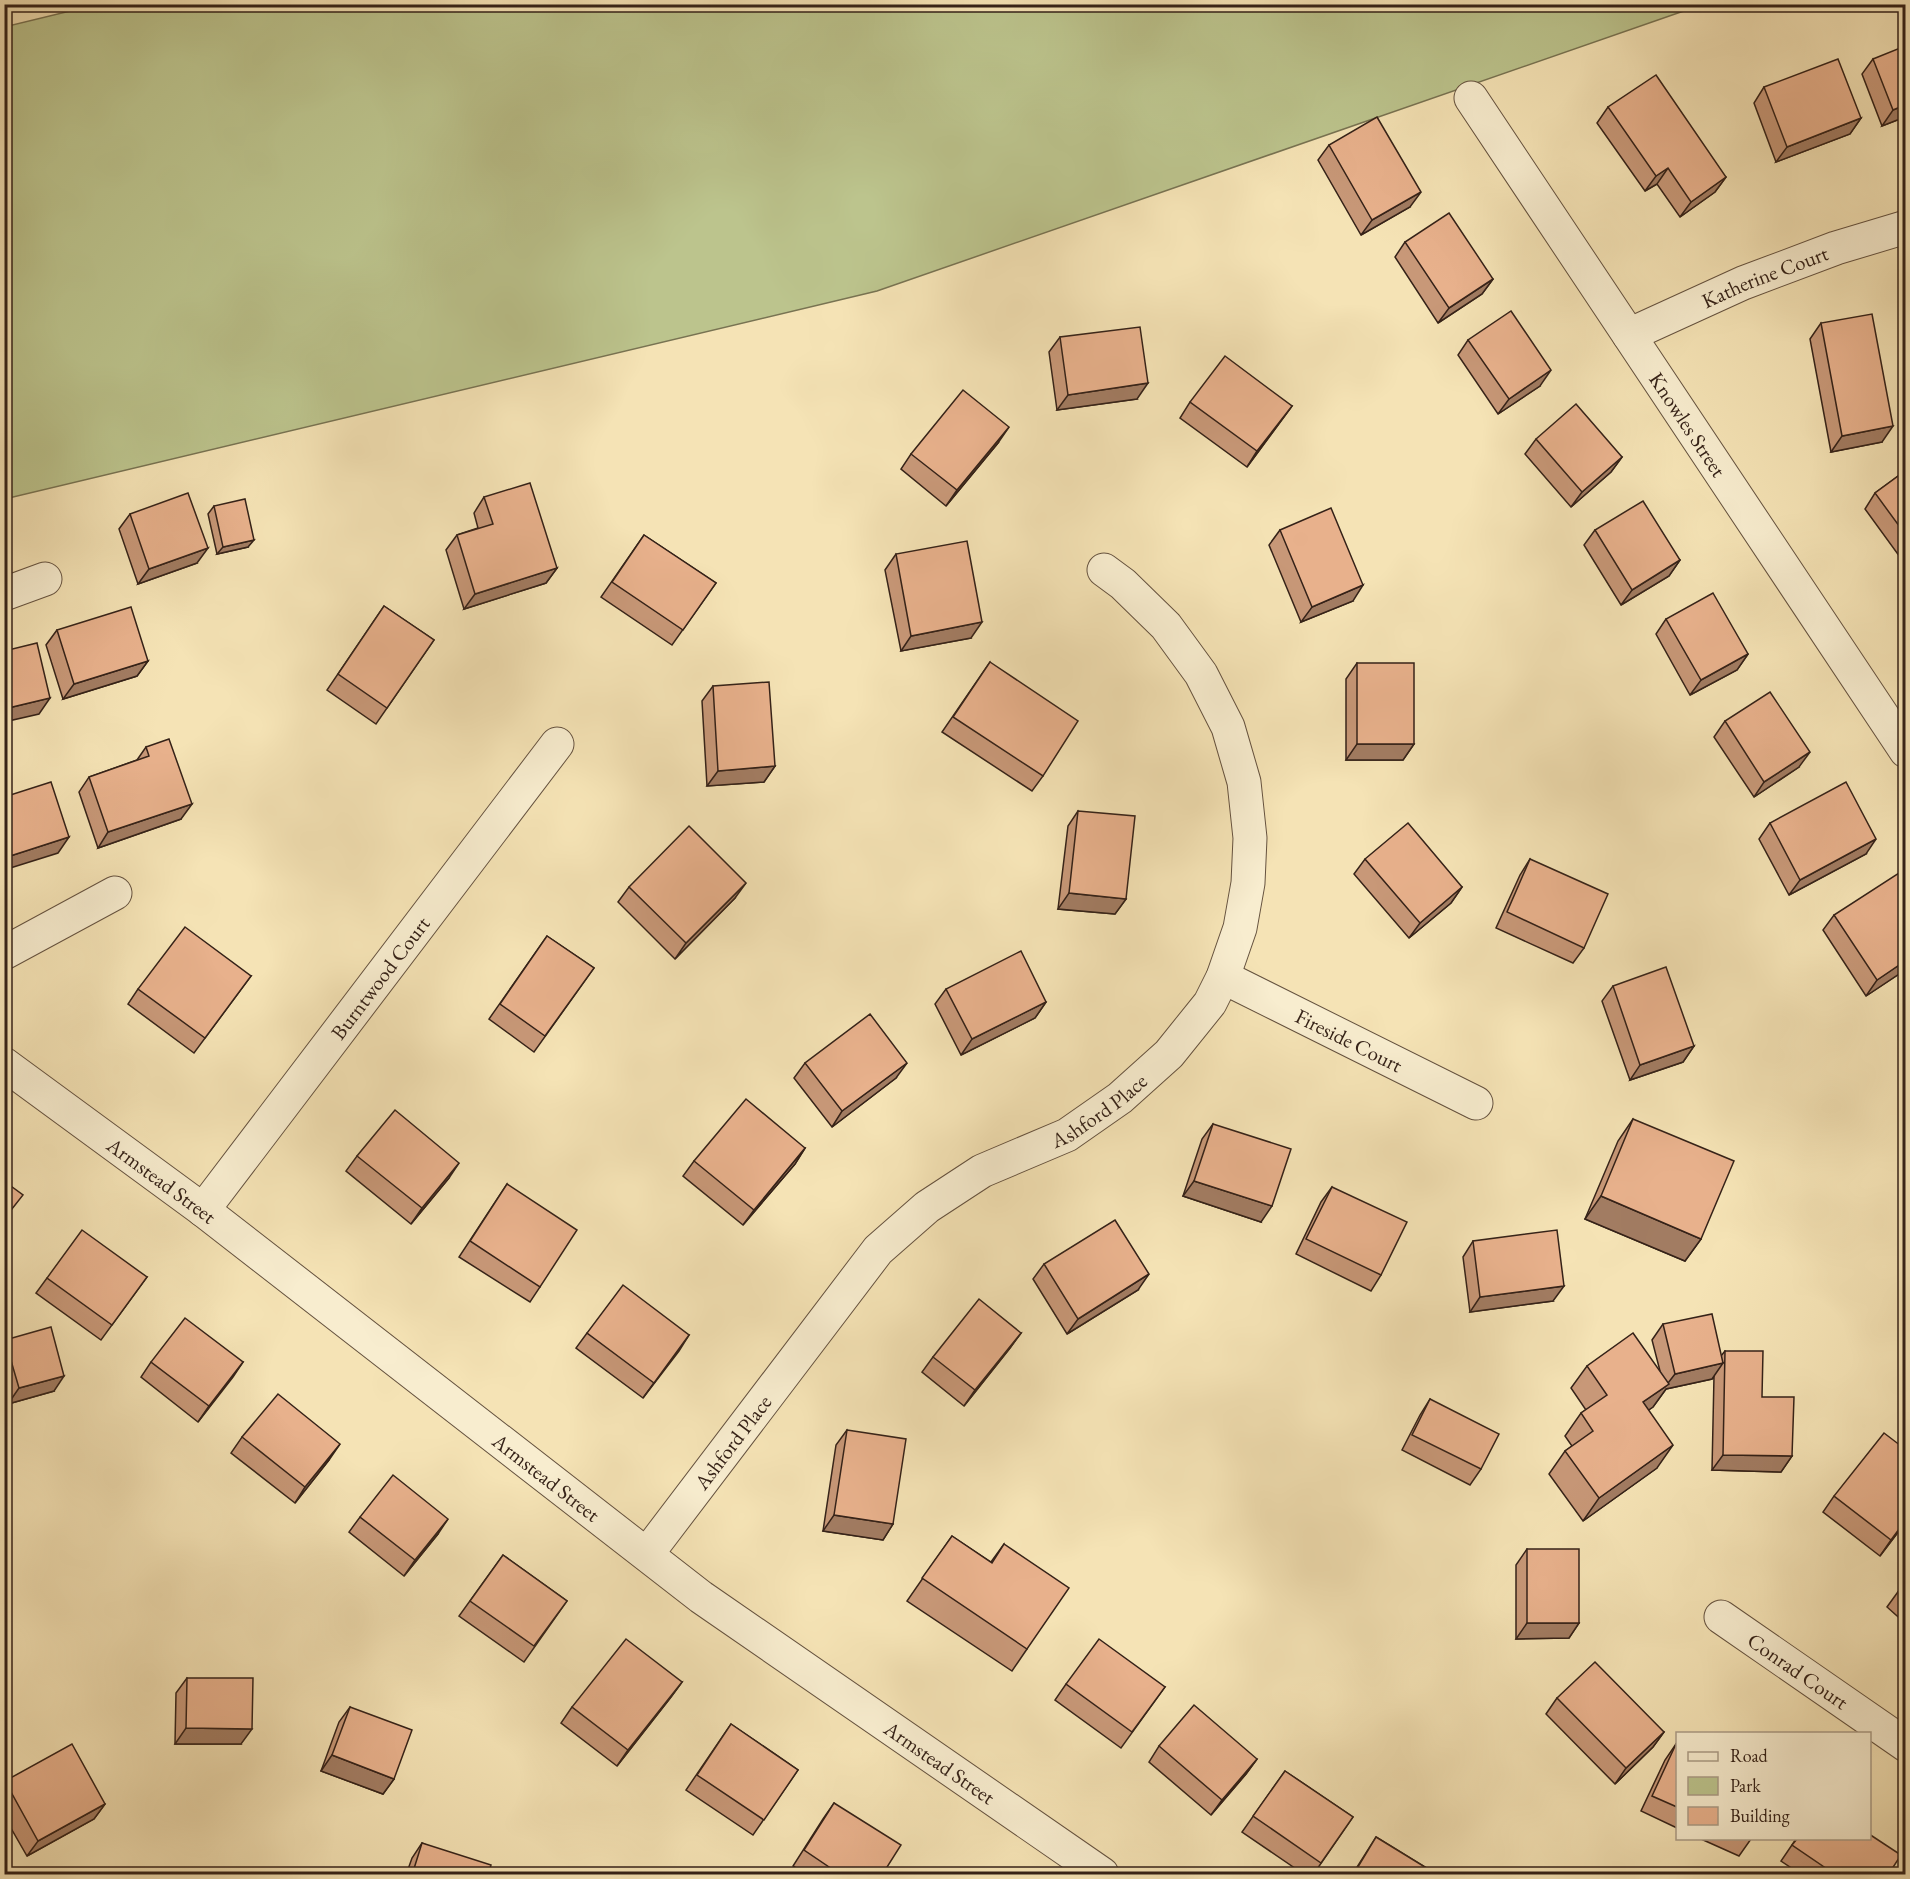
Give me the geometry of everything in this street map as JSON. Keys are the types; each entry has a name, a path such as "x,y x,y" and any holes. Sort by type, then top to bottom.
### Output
{"street":[{"name":"Knowles Street","path":"1471,98 1905,751"},
{"name":"Katherine Court","path":"1629,335 1743,283 1836,248 1905,227"},
{"name":"Ashford Place","path":"647,1554 878,1250 927,1207 982,1171 1066,1135 1120,1098 1169,1054 1210,1003 1223,977 1240,928 1248,883 1250,838 1244,782 1228,727 1201,674 1166,626 1123,584 1104,570"},
{"path":"4,594 45,579"},
{"name":"Burntwood Court","path":"203,1210 557,744"},
{"path":"4,953 114,893"},
{"name":"Fireside Court","path":"1223,977 1476,1102"},
{"name":"Armstead Street","path":"4,1064 203,1210 702,1597 1102,1875"},
{"name":"Conrad Court","path":"1721,1617 1905,1745"}],"green space":[{"path":"99,4 1701,5 877,291 9,498 4,496 4,27"}],"building":[{"path":"1905,46 1905,105 1893,110 1873,59"},
{"path":"1838,59 1861,118 1787,147 1764,87"},
{"path":"1656,75 1726,177 1691,202 1668,168 1656,176 1608,107"},
{"path":"1377,117 1421,192 1372,220 1329,145"},
{"path":"1449,213 1493,279 1449,308 1405,242"},
{"path":"1511,311 1551,370 1509,399 1468,340"},
{"path":"1872,314 1893,426 1842,436 1821,323"},
{"path":"1140,327 1148,383 1068,395 1060,337"},
{"path":"1225,356 1292,406 1257,451 1190,402"},
{"path":"963,390 1009,427 957,490 911,454"},
{"path":"1576,404 1622,457 1582,492 1536,439"},
{"path":"1905,471 1905,534 1875,493"},
{"path":"530,483 557,568 475,594 457,535 493,524 484,497"},
{"path":"188,493 208,548 149,569 130,514"},
{"path":"245,499 254,540 223,547 214,506"},
{"path":"1643,501 1680,560 1632,590 1595,530"},
{"path":"1331,508 1363,585 1312,607 1280,530"},
{"path":"644,535 716,583 683,630 612,582"},
{"path":"967,541 982,622 911,636 896,554"},
{"path":"1713,593 1748,654 1701,680 1666,619"},
{"path":"384,606 434,640 387,708 338,674"},
{"path":"131,607 148,661 74,684 57,630"},
{"path":"37,643 50,698 4,709 4,651"},
{"path":"990,662 1078,721 1043,776 953,717"},
{"path":"1357,663 1414,663 1414,744 1357,744"},
{"path":"769,682 775,766 718,771 713,686"},
{"path":"1770,692 1810,752 1764,782 1725,721"},
{"path":"169,739 192,804 108,832 89,777 149,756 146,747"},
{"path":"51,782 69,837 4,858 4,797"},
{"path":"1846,782 1876,839 1800,880 1770,823"},
{"path":"1078,811 1135,816 1126,899 1069,893"},
{"path":"1408,823 1462,887 1420,923 1365,859"},
{"path":"689,826 746,883 686,943 629,887"},
{"path":"1530,859 1608,894 1584,948 1507,912"},
{"path":"1902,871 1905,877 1905,961 1877,980 1834,915"},
{"path":"185,927 251,976 205,1038 138,989"},
{"path":"547,936 594,968 545,1036 500,1004"},
{"path":"1021,951 1046,1002 972,1039 946,989"},
{"path":"1666,967 1694,1046 1640,1065 1613,986"},
{"path":"870,1014 907,1063 842,1111 805,1063"},
{"path":"746,1099 805,1148 754,1210 694,1161"},
{"path":"395,1110 459,1163 422,1208 357,1156"},
{"path":"1633,1119 1734,1161 1701,1239 1601,1196"},
{"path":"1213,1124 1291,1149 1272,1206 1194,1181"},
{"path":"4,1181 23,1195 4,1219"},
{"path":"507,1184 577,1230 540,1287 470,1241"},
{"path":"1332,1187 1407,1222 1381,1275 1306,1239"},
{"path":"1115,1220 1149,1274 1078,1319 1044,1264"},
{"path":"82,1230 147,1277 112,1325 47,1278"},
{"path":"1557,1230 1564,1286 1480,1297 1473,1241"},
{"path":"623,1285 689,1335 654,1383 587,1333"},
{"path":"979,1299 1021,1333 975,1390 933,1357"},
{"path":"1712,1314 1723,1363 1675,1374 1663,1324"},
{"path":"185,1318 243,1362 209,1406 151,1362"},
{"path":"51,1327 64,1376 19,1388 5,1340"},
{"path":"1633,1333 1669,1384 1643,1402 1673,1445 1599,1498 1565,1451 1593,1431 1581,1413 1607,1395 1587,1366"},
{"path":"1725,1351 1763,1351 1762,1397 1794,1397 1792,1456 1723,1455"},
{"path":"278,1394 340,1444 305,1487 242,1437"},
{"path":"1430,1399 1499,1434 1481,1469 1412,1435"},
{"path":"847,1430 906,1439 893,1524 834,1515"},
{"path":"1884,1433 1905,1449 1905,1461 1900,1468 1905,1472 1905,1521 1891,1540 1834,1496"},
{"path":"393,1475 448,1519 415,1560 360,1517"},
{"path":"952,1536 992,1563 1004,1544 1069,1588 1027,1649 922,1578"},
{"path":"1527,1549 1579,1549 1579,1623 1527,1623"},
{"path":"503,1555 567,1601 534,1646 470,1601"},
{"path":"1905,1582 1905,1598 1898,1592"},
{"path":"626,1639 682,1682 628,1750 572,1707"},
{"path":"1099,1639 1165,1687 1132,1732 1066,1684"},
{"path":"1595,1662 1664,1732 1626,1768 1557,1698"},
{"path":"187,1678 253,1678 252,1729 186,1728"},
{"path":"1194,1705 1257,1759 1222,1800 1159,1746"},
{"path":"350,1707 412,1730 394,1779 332,1755"},
{"path":"731,1724 798,1770 764,1820 697,1775"},
{"path":"72,1744 105,1804 38,1841 5,1781"},
{"path":"1676,1744 1676,1807 1652,1796"},
{"path":"1285,1771 1353,1817 1321,1863 1253,1816"},
{"path":"834,1803 901,1845 882,1875 841,1875 804,1850"},
{"path":"1871,1835 1901,1855 1888,1875 1836,1875 1792,1845 1796,1840 1871,1840"},
{"path":"1376,1837 1438,1875 1353,1875"},
{"path":"422,1843 491,1865 488,1875 412,1875"},
{"path":"940,1869 948,1875 936,1875"}]}
